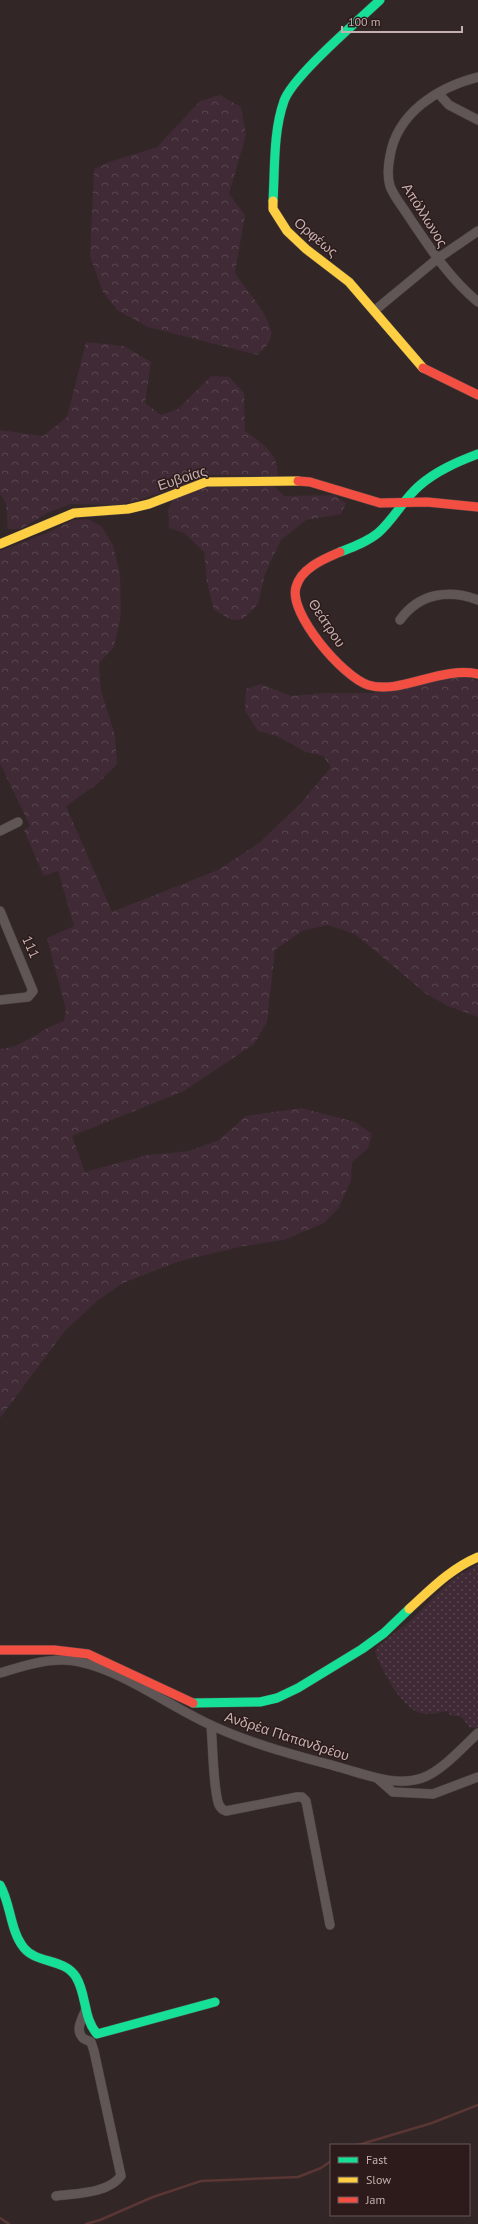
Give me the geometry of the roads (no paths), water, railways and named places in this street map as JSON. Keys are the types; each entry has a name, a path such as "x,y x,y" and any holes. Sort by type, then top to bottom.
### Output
{"street":[{"name":"Ορφέως","path":"380,0 300,76 284,100 278,127 273,209 277,219 294,240 340,274 374,311 420,366 430,373 478,395"},
{"name":"Απόλλωνος","path":"478,77 438,94 421,104 406,118 396,134 388,168 390,185 437,259 478,302"},
{"path":"438,94 449,105 478,120"},
{"path":"374,311 437,259 478,230"},
{"path":"402,504 419,486 439,471 478,454"},
{"name":"Ευβοίας","path":"0,544 74,513 128,509 149,504 206,482 272,480 310,482 380,503 402,504 427,502 478,507"},
{"name":"Θεάτρου","path":"402,504 399,510 380,532 367,540 313,566 305,573 298,581 294,593 296,604 302,616 331,655 357,679 367,685 390,685 463,671 478,674"},
{"path":"400,620 407,611 417,603 437,595 452,593 464,594 478,600"},
{"path":"0,831 18,822"},
{"name":"111","path":"0,911 33,989 32,994 28,997 0,1000"},
{"path":"0,1650 54,1650 88,1654 195,1704 260,1702 277,1698 298,1688 362,1648 384,1633 444,1577 460,1565 478,1557"},
{"name":"Ανδρέα Παπανδρέου","path":"0,1673 34,1663 62,1660 85,1662 122,1677 211,1726 272,1748 377,1778 393,1792 433,1794 478,1777"},
{"path":"211,1726 219,1805 222,1809 226,1812 296,1797 302,1797 306,1801 330,1925"},
{"path":"377,1778 402,1782 423,1778 442,1766 478,1733"},
{"path":"0,1885 11,1906 18,1937 23,1948 32,1955 67,1968 75,1975 80,1986 89,2021 97,2034 215,2002"},
{"path":"56,2196 103,2188 118,2180 121,2176 94,2051 91,2042 84,2039 80,2030 81,2021 86,2009"}],"waterway":[{"path":"361,2144 432,2123 478,2105"},
{"path":"86,2224 100,2220 153,2197 201,2181 298,2177 321,2168 330,2162"},
{"path":"0,2218 9,2224"}]}
